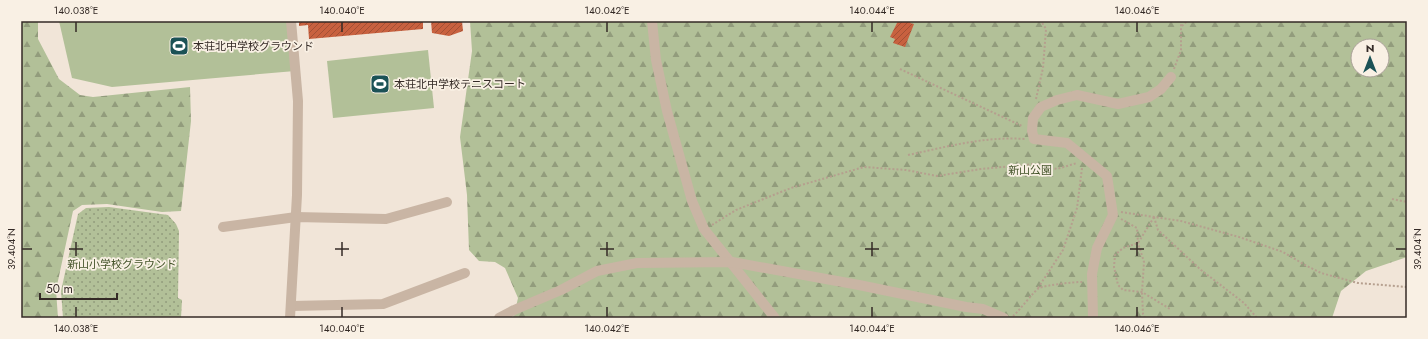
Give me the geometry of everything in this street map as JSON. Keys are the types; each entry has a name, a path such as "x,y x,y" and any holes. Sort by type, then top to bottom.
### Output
{"street":[{"path":"290,318 296,217 298,101 291,21"},
{"path":"652,21 656,60 667,111 692,201 704,230 732,262 775,318"},
{"path":"1093,318 1092,274 1097,248 1113,215 1107,176 1067,143 1033,135 1033,118 1041,107 1057,100 1077,95 1118,104 1149,97 1161,89 1172,78"},
{"path":"223,226 296,217 386,219 448,202"},
{"path":"499,318 561,290 597,271 637,263 732,262 983,309 1004,318"},
{"path":"291,306 383,304 465,273"}],"path":[{"path":"1033,118 1043,68 1046,29 1041,21"},
{"path":"1172,78 1181,50 1181,21"},
{"path":"1181,27 1187,21"},
{"path":"900,69 1033,135"},
{"path":"908,155 973,141 1033,135"},
{"path":"704,230 736,210 791,188 864,167 906,170 937,176 981,169 1034,164 1057,169 1082,161 1077,208 1063,250 1038,288 1019,311 1010,318"},
{"path":"1392,198 1407,202"},
{"path":"1113,215 1123,211 1181,221 1239,237 1283,252 1321,273 1358,283 1407,287"},
{"path":"1113,215 1137,228 1138,243 1144,262 1142,292 1143,314 1145,318"},
{"path":"1154,217 1138,243 1123,248 1115,255 1114,266 1118,285 1123,290 1142,292 1170,309"},
{"path":"1154,217 1158,230 1202,270 1244,303 1257,318"},
{"path":"1038,288 1072,282 1092,282"}],"green space":[{"path":"21,21 38,21 38,39 59,79 80,95 93,97 190,87 191,121 181,211 162,212 107,204 82,205 73,211 56,290 58,318 21,318"},
{"name":"本荘北中学校グラウンド","path":"59,21 291,21 295,71 112,87 72,78"},
{"name":"新山公園","path":"470,21 1407,21 1407,257 1366,271 1341,291 1332,318 511,318 514,316 518,298 505,268 495,262 479,261 469,250 467,195 460,137 472,51"},
{"name":"本荘北中学校テニスコート","path":"428,50 434,108 333,118 327,61"},
{"name":"新山小学校グラウンド","path":"109,207 168,215 176,224 179,231 178,298 182,300 181,318 63,318 61,291 78,214 86,208"}],"building":[{"path":"299,21 423,21 423,29 309,39 308,25 299,26"},
{"path":"431,21 462,21 463,31 449,36 432,33"},
{"path":"898,21 911,21 910,23 914,24 905,47 893,43 895,39 890,37"}],"place":[{"name":"本荘北中学校グラウンド","path":"179,46"},
{"name":"本荘北中学校テニスコート","path":"380,84"}]}
